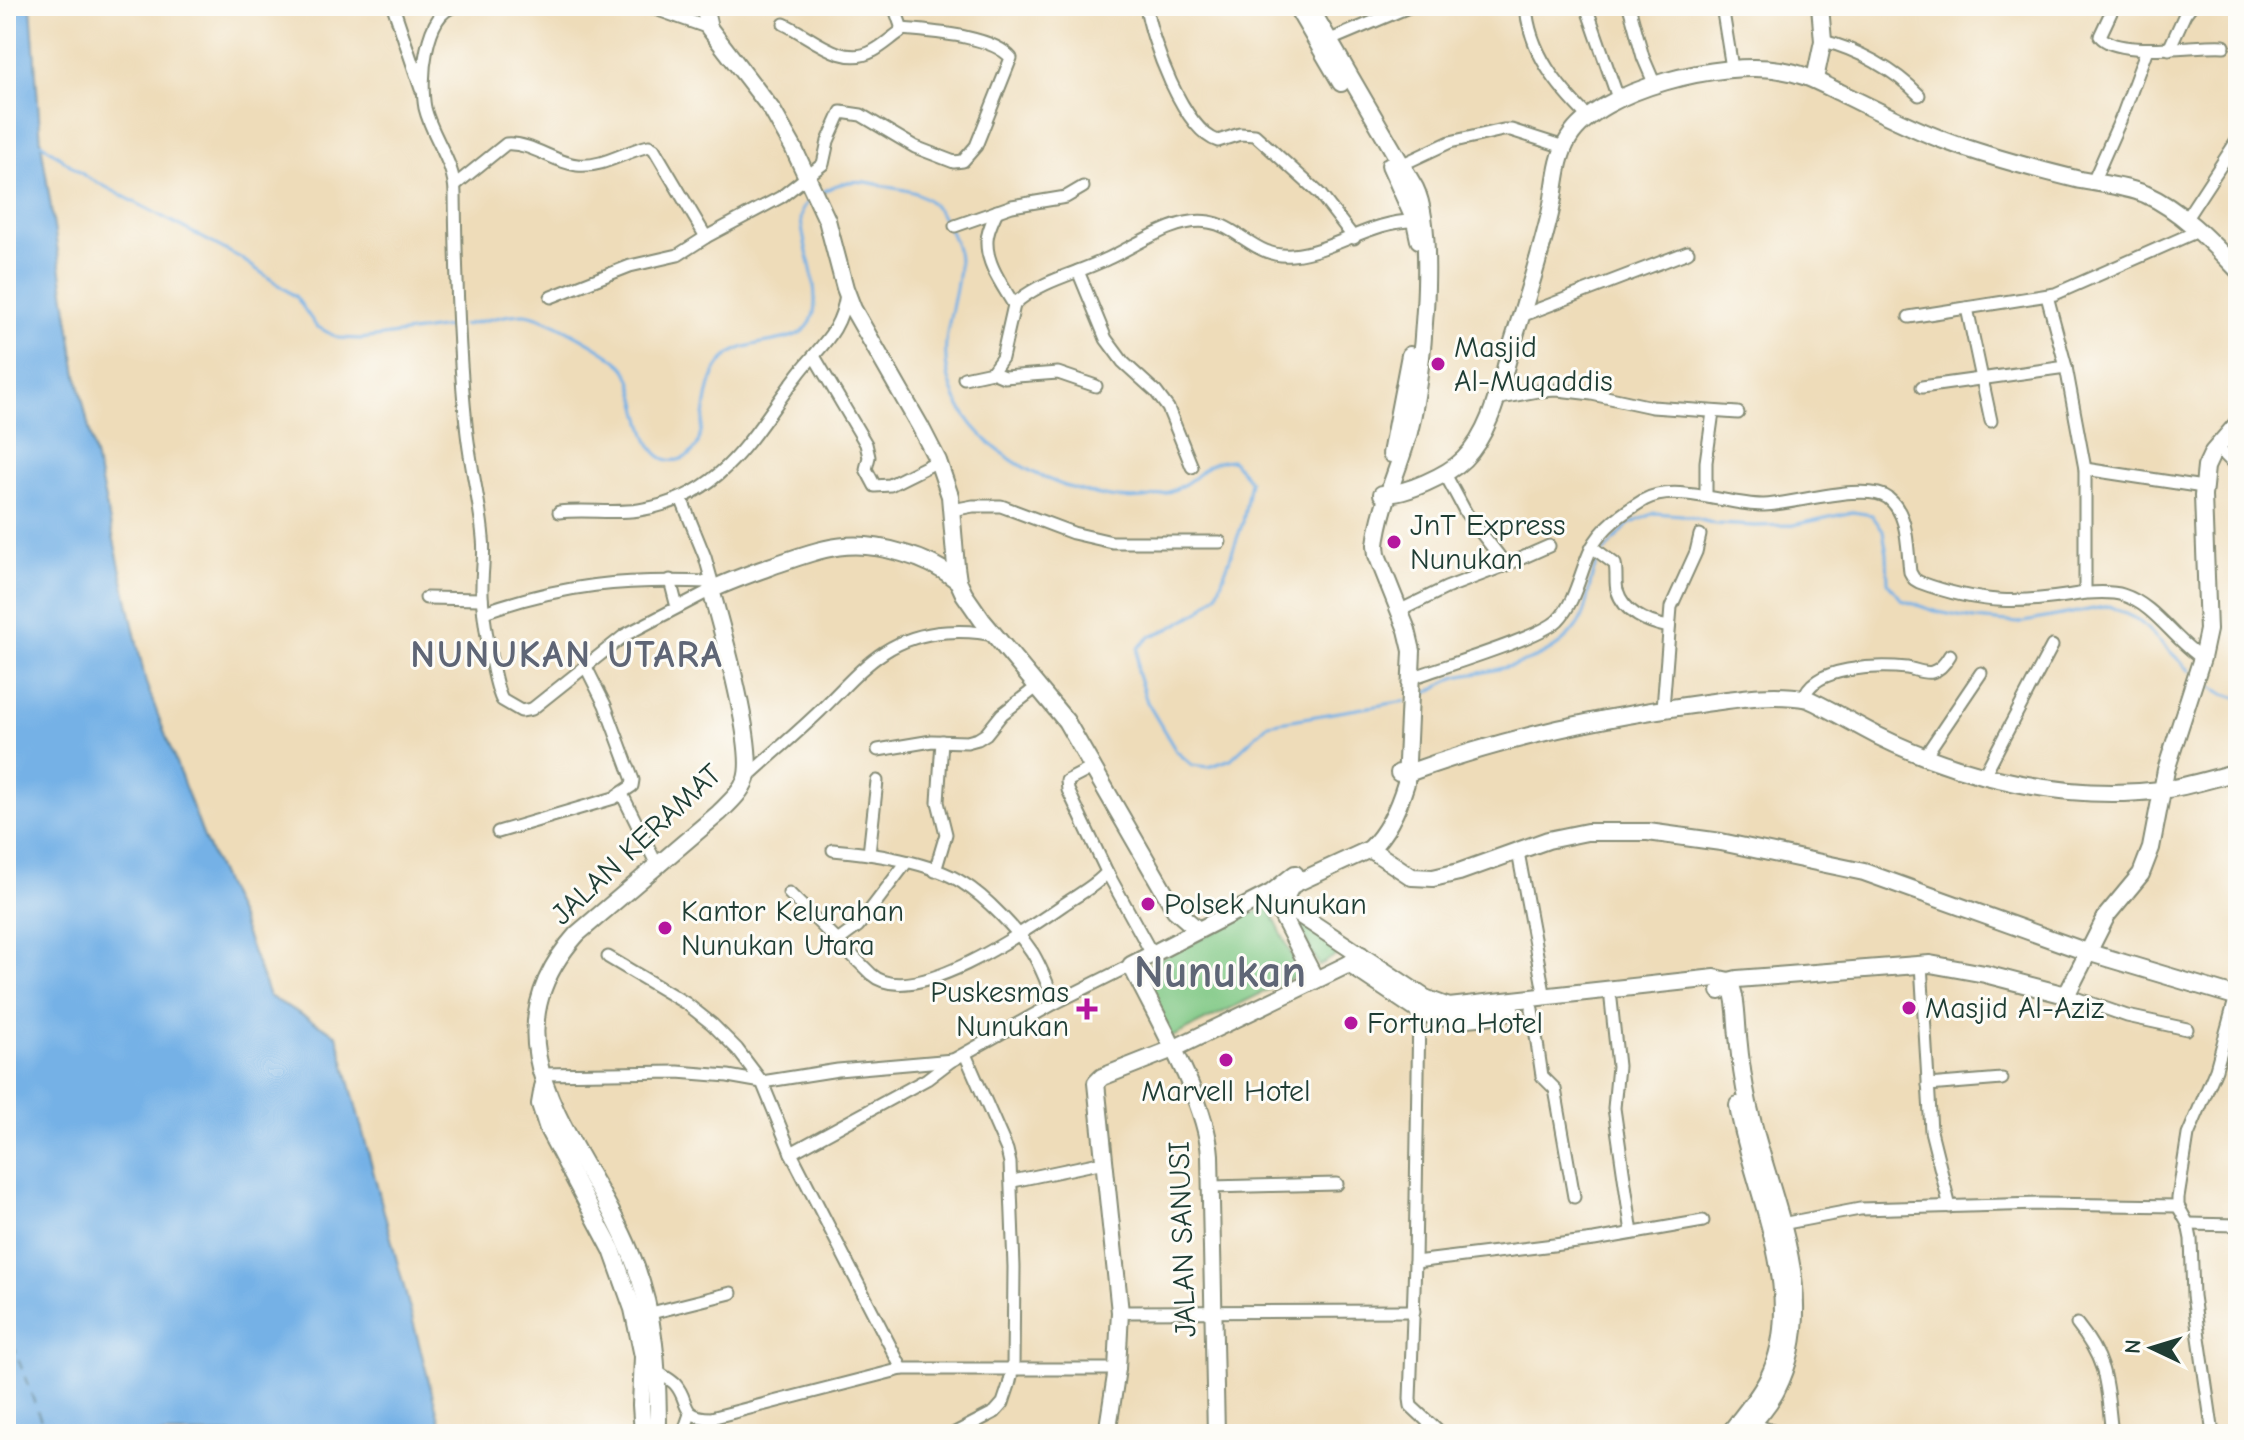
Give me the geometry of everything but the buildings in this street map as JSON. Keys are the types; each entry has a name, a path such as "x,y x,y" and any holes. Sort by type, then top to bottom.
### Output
{"street":[{"path":"393,6 431,127 449,164 455,185 458,302 467,434 484,542 482,599 502,700 521,711 532,709 625,635 713,586 810,552 846,544 879,546 920,558 958,581 982,620 1066,721 1175,910 1182,939"},
{"path":"424,97 426,54 431,31 445,11 456,6"},
{"path":"647,6 709,28"},
{"path":"704,6 709,28 772,110 822,210 846,293 938,461 952,510 958,581"},
{"path":"894,6 902,29"},
{"path":"1146,6 1164,69 1203,135 1218,141 1240,134 1255,135 1320,194 1354,238"},
{"path":"1296,6 1323,43 1421,199 1427,238 1422,346 1415,404 1367,551 1376,583 1403,644 1409,683"},
{"path":"1309,6 1323,43 1395,174 1415,221 1419,242 1412,341 1376,539 1376,550 1410,642 1409,683 1402,797 1384,833 1370,849 1292,885 1286,896 1293,910 1419,1011 1431,1016 1453,1019 1611,1000 1715,978 1734,995 1749,1111 1776,1226 1795,1283 1790,1347 1777,1390 1748,1429 1782,1434"},
{"path":"1323,43 1411,6"},
{"path":"1526,6 1539,54 1552,77 1589,118"},
{"path":"1586,6 1619,101"},
{"path":"1629,6 1643,57 1655,85"},
{"path":"1722,6 1732,68"},
{"path":"1815,79 1823,41 1820,6"},
{"path":"2114,6 2100,36 2102,40 2147,49 2224,46"},
{"path":"2169,49 2191,6"},
{"path":"551,297 630,266 678,255 706,237 810,184 823,164 828,141 840,113 844,111 861,115 915,147 959,163 970,155 1011,58 1002,50 961,37 902,29 872,52 861,56 831,51 784,24"},
{"path":"1823,41 1839,45 1881,66 1919,95"},
{"path":"2093,182 2147,49"},
{"path":"1385,494 1418,486 1464,459 1486,424 1547,228 1564,147 1574,131 1589,118 1619,101 1655,85 1702,71 1779,69 1815,79 1952,144 2045,171 2144,194 2192,226 2238,270"},
{"path":"1401,165 1450,142 1503,130 1564,147"},
{"path":"1909,317 2047,296 2192,226 2238,139"},
{"path":"455,185 506,144 523,146 567,163 586,165 649,146 654,149 706,237"},
{"path":"955,226 1025,203 1066,197 1083,187"},
{"path":"997,211 987,235 988,250 994,269 1014,305"},
{"path":"992,372 1002,358 1014,305 1028,294 1105,261 1162,231 1198,222 1213,222 1277,255 1299,254 1354,238 1394,220 1415,221"},
{"path":"1521,316 1688,252"},
{"path":"1078,271 1106,339 1123,362 1156,392 1168,408 1192,467"},
{"path":"559,512 637,511 681,498 706,483 740,456 838,325 846,293"},
{"path":"2047,296 2066,367 2085,469 2085,593"},
{"path":"1967,308 1991,421"},
{"path":"814,356 866,444 869,457 866,469 875,486 890,485 938,461"},
{"path":"1922,387 2066,367"},
{"path":"964,378 992,372 1004,377 1058,373 1096,386"},
{"path":"1495,399 1558,390 1652,407 1738,413"},
{"path":"1706,496 1706,462 1713,412"},
{"path":"2064,994 2073,984 2111,909 2144,866 2153,838 2161,790 2208,630 2203,487 2206,467 2217,447 2238,423"},
{"path":"2217,447 2238,468"},
{"path":"2085,469 2203,487"},
{"path":"1444,472 1466,513 1506,565"},
{"path":"1409,683 1555,623 1565,611 1593,547 1610,524 1647,498 1659,495 1706,496 1760,505 1801,502 1860,491 1877,492 1892,501 1902,520 1910,572 1919,582 1955,593 2017,602 2085,593 2123,595 2148,609 2201,662"},
{"path":"681,498 713,586"},
{"path":"952,510 1001,506 1073,533 1112,542 1220,542"},
{"path":"1663,708 1672,602 1696,552 1700,535"},
{"path":"1399,611 1446,588 1549,546"},
{"path":"1593,547 1613,563 1617,590 1625,603 1644,620 1669,627"},
{"path":"484,612 570,587 631,580 670,580 713,586"},
{"path":"670,580 677,607"},
{"name":"JALAN KERAMAT","path":"605,1221 548,1129 540,1104 542,1081 535,1039 536,1006 547,975 562,950 719,813 736,796 746,778 741,716 713,586"},
{"path":"426,598 482,599"},
{"path":"746,778 859,672 903,640 930,633 962,631 995,636"},
{"path":"1983,777 2052,646"},
{"path":"1804,698 1809,687 1821,677 1881,667 1932,672 1942,666 1950,655"},
{"path":"498,832 622,794 632,786 633,780 605,705 585,665"},
{"path":"1925,756 1981,673"},
{"path":"878,750 978,739 1002,714 1038,686"},
{"path":"791,1153 927,1079 953,1060 1055,1003 1271,893 1294,875 1364,841 1403,773 1502,742 1663,708 1750,697 1804,698 1879,737 1983,777 2008,783 2119,792 2161,790 2238,772"},
{"path":"935,871 946,834 938,802 942,741"},
{"path":"1094,767 1067,781 1068,790 1107,872 1152,954"},
{"path":"869,854 877,781"},
{"path":"622,794 657,865"},
{"path":"1370,849 1401,871 1422,878 1445,877 1568,835 1605,830 1648,832 1744,846 1864,872 2087,952 2237,997 2216,1069 2188,1135 2178,1206 2188,1224 2193,1296 2213,1434"},
{"path":"833,850 906,863 964,883 1032,952 1055,1003"},
{"path":"1518,852 1545,998"},
{"path":"839,940 858,926 906,863"},
{"path":"789,893 877,979 894,984 966,965 1018,936 1107,872"},
{"path":"1271,893 1315,979"},
{"path":"1175,910 1198,930"},
{"path":"608,957 687,1004 712,1024 737,1049 762,1082 791,1153 902,1369"},
{"path":"1107,1434 1117,1369 1120,1312 1096,1083 1355,960"},
{"path":"1355,960 1425,998 1449,1007 1644,991"},
{"path":"1921,964 1934,1147 1950,1207"},
{"name":"JALAN SANUSI","path":"1131,965 1173,1049 1207,1131 1216,1434"},
{"path":"1724,986 1768,976 1941,965 2064,994 2127,1016 2187,1029"},
{"path":"1611,1000 1618,1055 1614,1108 1632,1233"},
{"path":"1532,1009 1542,1076 1555,1089 1574,1197"},
{"path":"1419,1011 1410,1404 1441,1434"},
{"path":"953,1434 995,1412 1003,1403 1013,1368 1013,1181 1007,1150 965,1054"},
{"path":"542,1081 678,1072 762,1082 838,1070 953,1060"},
{"path":"1928,1085 2002,1079"},
{"path":"1013,1181 1104,1162"},
{"path":"1211,1187 1337,1184"},
{"path":"1776,1226 1860,1209 2040,1204 2178,1206"},
{"path":"605,1221 631,1254 651,1313 650,1355 641,1405 643,1434"},
{"path":"605,1221 658,1372 658,1434"},
{"path":"1415,1262 1594,1240 1703,1221"},
{"path":"2188,1224 2238,1225"},
{"path":"1729,1434 1756,1399 1769,1377 1777,1354 1782,1285 1776,1226"},
{"path":"651,1313 731,1293"},
{"path":"1120,1312 1414,1311"},
{"path":"2077,1324 2098,1352 2104,1371 2112,1434"},
{"path":"658,1372 678,1387 690,1414 711,1418 902,1369 1117,1369"},
{"path":"683,1434 690,1414"}],"green space":[{"path":"1268,906 1301,974 1172,1037 1139,969"},
{"path":"1295,918 1341,952 1319,966"}],"water":[{"path":"6,6 31,6 41,143 77,375 146,683 205,840 241,921 269,996 337,1035 443,1434 6,1434"}],"waterway":[{"path":"41,143 85,176 239,257 296,297 316,326 338,338 361,339 455,326"},
{"path":"820,194 845,183 870,182 918,194 926,198 944,219 959,261 946,342 948,373 957,401 973,426 994,447 1019,464 1046,479 1075,489 1125,498 1146,498 1165,493 1222,461 1232,460 1250,481 1243,522 1217,594 1200,611 1151,636 1138,648 1137,672 1147,702 1176,751 1192,765 1209,767 1231,759 1268,724 1405,701"},
{"path":"463,325 523,314 546,320 591,344 616,360 630,377 642,424 655,452 665,459 681,459 697,446 708,393 720,364 732,353 747,347 792,337 804,331 812,320 815,292 801,218 803,207 810,200"},
{"path":"1604,552 1628,525 1654,513 1682,515 1716,524 1755,526 1793,525 1853,512 1872,515 1883,531 1888,583 1902,600 1938,612 2019,623 2109,606 2138,620 2190,671"},
{"path":"1417,699 1454,678 1522,663 1557,645 1581,619 1592,575 1600,558"},
{"path":"2202,681 2238,698"}],"ferry route":[{"path":"6,1326 46,1434"}],"place":[{"name":"Masjid Al-Muqaddis","path":"1438,364"},
{"name":"JnT Express Nunukan","path":"1394,542"},
{"name":"Polsek Nunukan","path":"1148,904"},
{"name":"Kantor Kelurahan Nunukan Utara","path":"665,928"},
{"name":"Masjid Al-Aziz","path":"1909,1008"},
{"name":"Puskesmas Nunukan","path":"1087,1009"},
{"name":"Fortuna Hotel","path":"1351,1023"},
{"name":"Marvell Hotel","path":"1226,1060"}],"district":[{"name":"NUNUKAN UTARA","path":"567,654"},
{"name":"Nunukan","path":"1220,971"}]}
